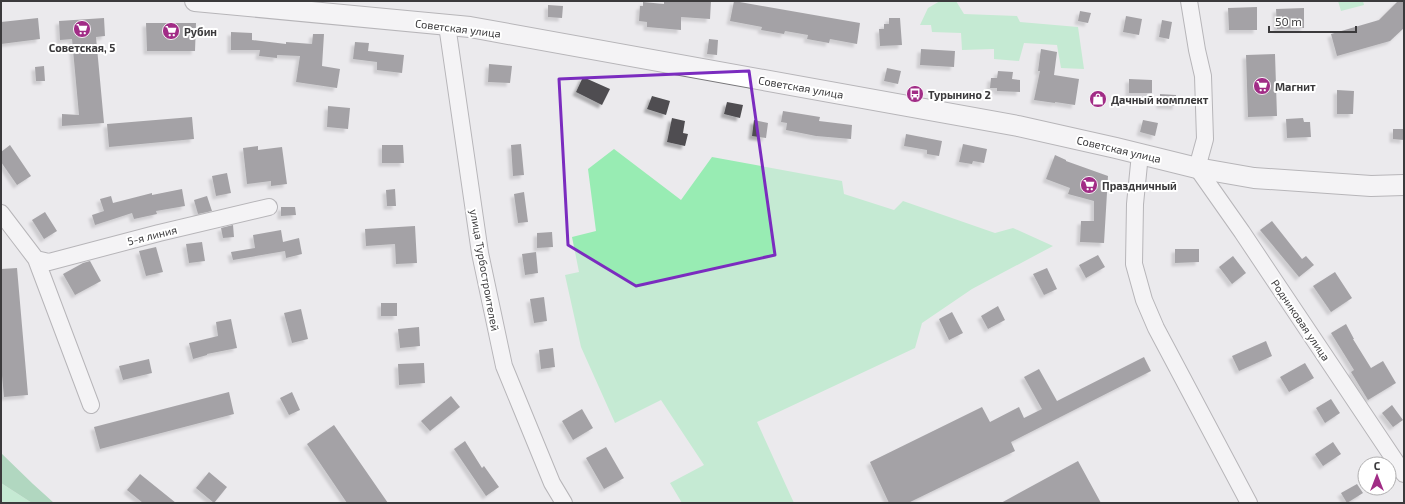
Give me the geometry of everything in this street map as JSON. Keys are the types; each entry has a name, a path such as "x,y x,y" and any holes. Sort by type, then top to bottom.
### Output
{"main road":[{"name":"Советская улица","path":"195,1 470,27 1018,126 1197,168 1254,178 1370,186 1404,184"}],"street":[{"path":"1189,1 1203,76 1205,139 1197,168"},
{"name":"улица Турбостроителей","path":"447,26 480,253 504,366 552,483 564,503"},
{"path":"1140,154 1135,204 1134,264 1144,300 1156,328 1249,503"},
{"name":"Родниковая улица","path":"1197,168 1242,232 1404,474"},
{"name":"5-я линия","path":"36,259 49,262 159,233 269,207"},
{"path":"1,213 36,259 91,405"}],"highlighted area":[{"path":"749,71 775,255 636,286 568,245 559,79"}],"green space":[{"path":"940,1 956,1 964,14 1017,16 1020,22 1078,27 1084,69 1061,68 1057,45 1024,43 1019,61 994,59 994,49 962,50 961,33 932,32 931,25 920,25 928,8"},
{"path":"1338,1 1363,1 1364,5 1341,11"},
{"path":"614,149 681,200 712,157 842,181 844,194 894,210 903,201 995,233 1013,228 1053,246 972,289 922,323 915,348 757,422 794,503 682,503 670,483 704,465 661,400 615,423 581,347 565,275 579,272 572,237 596,231 588,169"},
{"path":"1,453 54,503 32,503 1,483"},
{"path":"1,483 32,503 1,503"}],"building":[{"path":"664,1 711,1 710,19 681,17 681,30 647,27 647,22 639,21 640,6 643,6 643,2 664,4"},
{"path":"734,1 860,23 857,44 830,39 829,43 807,39 808,35 785,31 784,34 761,30 762,27 730,21"},
{"path":"1398,1 1404,1 1404,28 1390,41 1337,56 1331,34 1379,20"},
{"path":"548,5 563,6 562,18 548,17"},
{"path":"1257,7 1257,30 1229,30 1228,8"},
{"path":"1304,8 1304,28 1277,29 1276,9"},
{"path":"1080,11 1091,13 1088,23 1078,21"},
{"path":"1126,16 1142,19 1139,35 1123,32"},
{"path":"38,18 40,39 1,44 1,22"},
{"path":"104,18 105,36 96,37 104,123 62,126 62,114 79,115 72,39 60,40 59,21"},
{"path":"889,18 900,18 902,45 880,46 879,29 884,29 884,24 889,24"},
{"path":"1162,20 1172,22 1169,39 1159,37"},
{"name":"Рубин","path":"146,23 196,23 195,51 147,51"},
{"path":"231,32 252,33 252,40 286,44 286,42 312,44 313,34 324,34 322,66 340,69 337,88 296,82 300,56 277,55 277,58 259,56 260,50 231,50"},
{"path":"709,39 718,40 717,55 707,54"},
{"path":"355,42 369,43 368,51 404,55 402,73 377,70 377,62 353,59"},
{"path":"921,49 955,51 954,67 920,65"},
{"path":"1041,49 1057,52 1054,75 1079,79 1075,105 1034,100 1040,71 1038,71"},
{"name":"Магнит","path":"1275,54 1277,116 1248,117 1246,55"},
{"path":"489,64 512,66 510,83 488,82"},
{"path":"44,66 45,81 36,81 35,67"},
{"path":"887,68 901,71 898,84 884,81"},
{"path":"998,71 1013,72 1012,79 1020,80 1020,92 997,91 997,88 990,88 991,78 997,78"},
{"path":"583,77 610,89 602,105 576,92"},
{"path":"1129,79 1152,80 1152,93 1129,93"},
{"path":"1337,90 1354,91 1353,114 1337,114"},
{"path":"1160,94 1176,95 1176,106 1160,105"},
{"path":"652,96 670,101 666,115 647,109"},
{"path":"727,102 743,105 740,118 724,114"},
{"path":"328,106 350,108 348,129 327,127"},
{"path":"783,111 820,117 819,121 852,125 851,139 816,136 786,130 787,123 781,122"},
{"path":"192,117 194,139 109,147 107,124"},
{"path":"672,118 685,121 683,133 688,134 685,146 667,142"},
{"path":"1303,118 1304,122 1310,122 1311,137 1287,138 1286,119"},
{"path":"754,120 768,123 766,138 752,136"},
{"path":"1143,120 1158,123 1155,136 1140,132"},
{"path":"1393,129 1404,129 1404,140 1393,139"},
{"path":"906,134 942,141 939,156 927,154 927,150 904,146"},
{"path":"521,144 524,175 513,176 511,145"},
{"path":"963,144 987,149 984,163 973,161 972,164 959,162"},
{"path":"10,145 31,176 17,185 1,162 1,152"},
{"path":"382,145 403,145 404,163 382,163"},
{"path":"258,146 258,150 282,147 287,184 271,186 271,181 247,184 243,148"},
{"path":"1055,155 1066,161 1108,176 1104,243 1080,242 1081,221 1094,221 1094,201 1068,194 1070,188 1046,179"},
{"path":"227,173 231,193 216,196 212,176"},
{"path":"182,189 185,206 156,211 157,214 134,219 132,213 95,225 92,215 104,211 100,199 111,196 113,203 152,193 152,195"},
{"path":"395,189 396,206 387,206 386,190"},
{"path":"524,192 528,222 518,223 514,194"},
{"path":"207,196 212,211 198,214 194,200"},
{"path":"281,207 295,207 296,215 281,216"},
{"path":"45,212 57,231 44,239 32,220"},
{"path":"1272,221 1302,259 1306,256 1314,265 1299,277 1260,230"},
{"path":"233,225 234,237 223,238 221,228"},
{"path":"415,226 417,263 396,264 395,244 366,246 365,229"},
{"path":"281,230 283,242 299,238 302,254 286,258 285,251 233,260 231,252 255,248 253,235"},
{"path":"552,232 553,247 537,248 537,233"},
{"path":"202,242 205,261 189,263 186,244"},
{"path":"156,247 163,272 146,276 139,251"},
{"path":"1175,249 1199,249 1199,262 1175,263"},
{"path":"536,252 538,273 525,275 522,254"},
{"path":"1098,255 1105,267 1086,278 1079,265"},
{"path":"1233,256 1246,273 1232,284 1219,267"},
{"path":"90,261 101,281 75,295 63,274 83,263"},
{"path":"17,268 28,395 4,397 1,365 1,269"},
{"path":"1047,268 1057,289 1044,295 1033,274"},
{"path":"1335,272 1352,298 1331,312 1313,286"},
{"path":"544,297 547,321 534,323 530,299"},
{"path":"381,303 397,303 397,316 381,316"},
{"path":"998,306 1005,320 988,329 981,316"},
{"path":"301,309 308,339 292,343 284,313"},
{"path":"952,312 963,333 949,340 939,319"},
{"path":"231,319 237,348 207,354 193,359 189,343 218,336 216,322"},
{"path":"1346,324 1353,339 1371,368 1383,361 1396,383 1368,400 1351,372 1354,370 1331,333"},
{"path":"419,327 420,346 400,348 398,329"},
{"path":"1266,341 1272,356 1239,371 1232,356"},
{"path":"553,348 555,367 541,369 539,350"},
{"path":"1144,357 1151,371 1011,442 1015,451 908,503 889,503 870,462 982,407 990,422 1019,407 1024,418 1042,409 1024,377 1039,369 1057,401"},
{"path":"149,359 152,373 123,380 119,366"},
{"path":"424,363 425,383 399,385 398,364"},
{"path":"1305,363 1314,378 1289,392 1280,377"},
{"path":"229,392 234,414 100,449 94,427"},
{"path":"292,392 300,410 289,415 280,398"},
{"path":"451,396 460,407 430,431 421,421"},
{"path":"1331,399 1340,413 1325,423 1316,408"},
{"path":"1392,405 1403,420 1393,427 1382,413"},
{"path":"582,409 593,428 573,440 562,421"},
{"path":"334,425 388,503 347,503 307,444"},
{"path":"465,441 482,468 484,466 499,487 486,496 454,449"},
{"path":"1333,442 1341,454 1323,466 1315,454"},
{"path":"606,447 624,478 604,489 586,458"},
{"path":"1078,461 1101,503 1001,503"},
{"path":"209,472 227,487 214,503 196,488"},
{"path":"140,474 176,503 143,503 127,490"},
{"path":"1357,484 1358,496 1347,503 1341,493"}],"place":[{"name":"Советская, 5","path":"82,29"},
{"name":"Рубин","path":"171,31"},
{"name":"Магнит","path":"1262,86"},
{"name":"Турынино 2","path":"915,94"},
{"name":"Дачный комплект","path":"1098,99"},
{"name":"Праздничный","path":"1089,185"}]}
